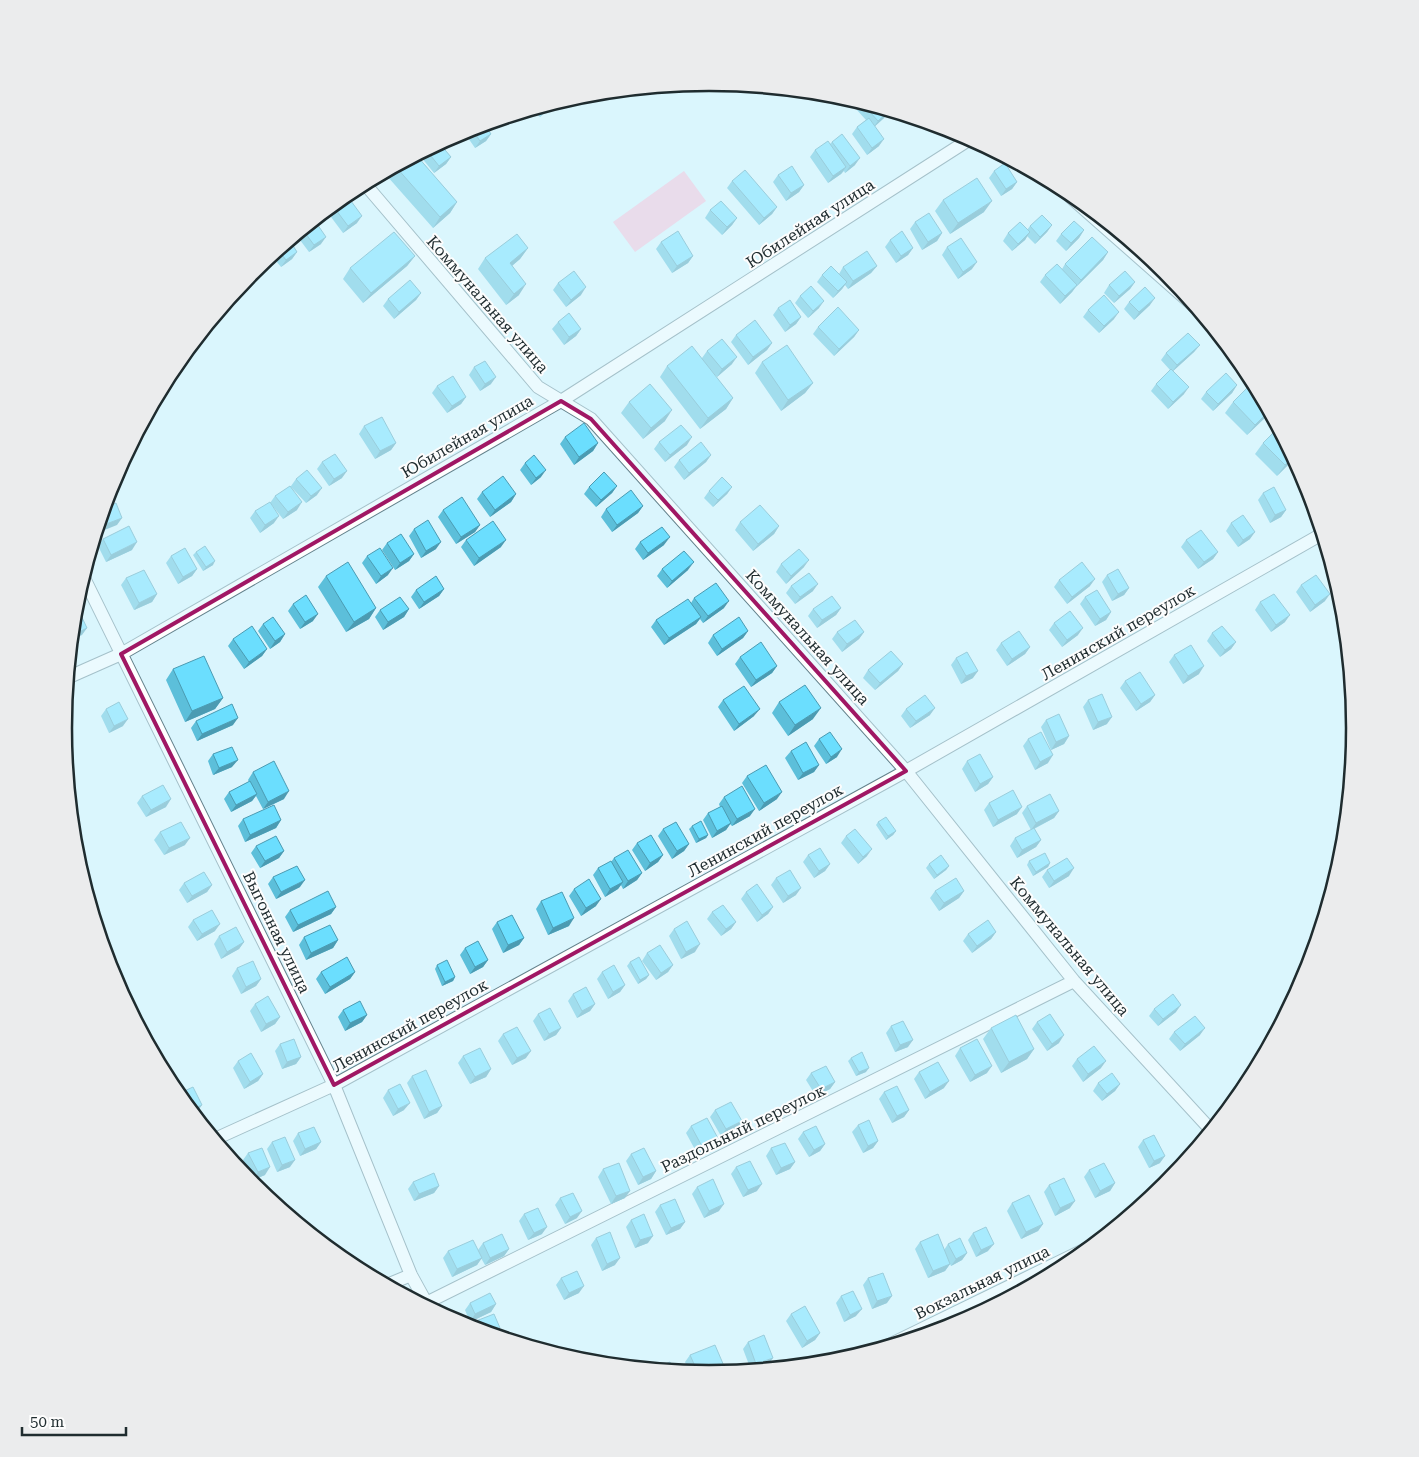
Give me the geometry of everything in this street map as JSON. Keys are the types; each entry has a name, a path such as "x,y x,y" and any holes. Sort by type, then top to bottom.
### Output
{"street":[{"name":"Юбилейная улица","path":"75,674 121,654 561,401 962,144"},
{"name":"Коммунальная улица","path":"370,190 538,387 592,419 906,771 1074,981 1207,1126"},
{"name":"Ленинский переулок","path":"221,1136 334,1085 906,771 1317,537"},
{"name":"Выгонная улица","path":"89,588 334,1085 411,1275 423,1297"},
{"name":"Раздольный переулок","path":"433,1302 1074,981"},
{"name":"Вокзальная улица","path":"922,1329 1048,1268"},
{"path":"394,1282 411,1275"}],"highlighted area":[{"path":"561,401 591,419 906,771 334,1085 121,654"}],"shaded area":[{"path":"684,171 706,201 635,252 613,222"}],"building":[{"path":"870,112 884,116 878,121"},
{"path":"869,118 884,139 872,148 857,127"},
{"path":"489,131 491,134 480,141 477,136"},
{"path":"842,134 860,158 850,166 832,142"},
{"path":"828,141 846,167 833,176 815,150"},
{"path":"445,150 451,157 439,166 431,156"},
{"path":"421,161 457,202 440,217 400,172"},
{"path":"1004,164 1017,182 1006,189 994,171"},
{"path":"792,166 804,185 791,193 778,175"},
{"path":"745,170 777,207 764,218 732,181"},
{"path":"977,178 992,201 958,223 943,200"},
{"path":"721,201 737,218 727,227 710,210"},
{"path":"352,202 362,216 348,226 338,212"},
{"path":"929,213 942,233 928,242 915,222"},
{"path":"1042,215 1052,225 1040,237 1030,226"},
{"path":"1074,221 1084,230 1071,243 1061,234"},
{"path":"1020,222 1030,232 1018,244 1008,233"},
{"path":"318,226 326,237 314,245 307,235"},
{"path":"678,231 693,256 677,266 661,242"},
{"path":"902,231 913,248 901,256 890,240"},
{"path":"394,232 415,256 371,293 350,268"},
{"path":"517,234 528,248 510,263 526,284 514,294 485,258"},
{"path":"1092,237 1108,252 1081,280 1065,264"},
{"path":"961,238 977,262 963,272 947,247"},
{"path":"293,246 297,252 286,260 283,256"},
{"path":"867,251 877,266 853,281 843,267"},
{"path":"1057,264 1077,285 1065,296 1045,275"},
{"path":"831,266 847,282 838,291 822,275"},
{"path":"574,271 586,287 571,300 558,283"},
{"path":"1125,271 1135,282 1119,296 1109,285"},
{"path":"410,280 421,293 399,312 388,299"},
{"path":"811,286 824,301 813,311 800,296"},
{"path":"1145,287 1155,298 1139,312 1129,302"},
{"path":"1104,295 1119,312 1104,326 1088,310"},
{"path":"790,300 801,317 790,325 778,308"},
{"path":"838,307 859,330 839,349 818,327"},
{"path":"569,313 581,329 569,337 558,322"},
{"path":"755,320 772,343 753,357 736,335"},
{"path":"1188,333 1200,345 1177,365 1166,353"},
{"path":"722,339 737,357 722,369 707,351"},
{"path":"787,345 813,383 788,400 762,362"},
{"path":"692,346 733,398 708,418 667,366"},
{"path":"485,361 496,377 485,384 474,367"},
{"path":"1171,369 1189,387 1173,402 1156,384"},
{"path":"1226,373 1237,385 1218,404 1206,392"},
{"path":"453,376 466,397 452,406 437,386"},
{"path":"650,384 672,410 651,428 629,402"},
{"path":"1247,388 1264,416 1255,425 1233,402"},
{"path":"382,417 396,443 380,451 364,426"},
{"path":"584,423 598,443 579,457 565,437"},
{"path":"681,425 692,437 670,455 659,442"},
{"path":"1273,433 1288,462 1285,465 1263,443"},
{"path":"701,442 711,455 689,473 679,460"},
{"path":"335,454 347,471 334,479 322,462"},
{"path":"534,455 546,470 536,478 525,463"},
{"path":"307,470 322,488 311,496 296,479"},
{"path":"604,472 617,486 601,500 589,487"},
{"path":"503,476 516,494 495,510 482,492"},
{"path":"722,477 732,487 718,500 709,491"},
{"path":"290,486 302,502 288,512 275,496"},
{"path":"1274,487 1286,510 1275,515 1263,493"},
{"path":"631,490 643,506 617,525 606,509"},
{"path":"462,497 480,525 461,537 443,510"},
{"path":"270,502 279,516 265,525 255,511"},
{"path":"116,503 122,518 106,524 106,524 114,504"},
{"path":"760,505 779,526 758,544 740,522"},
{"path":"1243,515 1255,532 1243,540 1231,523"},
{"path":"428,520 441,542 426,551 414,529"},
{"path":"493,521 506,540 479,558 466,540"},
{"path":"129,526 137,542 111,555 103,539"},
{"path":"662,527 670,537 648,553 640,542"},
{"path":"1201,530 1218,552 1204,562 1186,540"},
{"path":"401,534 414,554 400,563 387,543"},
{"path":"205,546 215,561 206,567 196,552"},
{"path":"185,548 197,569 183,577 171,556"},
{"path":"380,548 393,568 381,576 367,556"},
{"path":"799,549 809,560 791,576 781,564"},
{"path":"684,551 694,562 672,581 662,569"},
{"path":"348,562 376,608 354,622 326,576"},
{"path":"1082,562 1095,579 1072,597 1059,580"},
{"path":"1118,569 1129,588 1118,594 1107,575"},
{"path":"144,570 157,594 139,603 126,578"},
{"path":"809,573 818,584 800,597 791,586"},
{"path":"1316,575 1330,594 1315,605 1301,585"},
{"path":"436,576 444,589 424,602 416,590"},
{"path":"716,583 729,601 708,616 694,598"},
{"path":"1097,590 1111,612 1100,619 1085,597"},
{"path":"1274,594 1290,615 1276,625 1260,602"},
{"path":"306,595 318,614 305,622 293,604"},
{"path":"832,596 841,608 822,620 813,609"},
{"path":"400,597 409,609 388,622 380,610"},
{"path":"688,599 701,617 669,638 656,620"},
{"path":"1070,611 1083,628 1067,640 1054,623"},
{"path":"273,617 285,634 275,641 263,624"},
{"path":"739,617 748,631 722,649 713,635"},
{"path":"83,619 87,628 80,631"},
{"path":"855,620 864,632 847,644 837,632"},
{"path":"252,626 267,649 249,662 233,639"},
{"path":"1222,626 1236,642 1225,650 1212,633"},
{"path":"1019,631 1030,647 1012,659 1001,643"},
{"path":"761,642 777,666 756,680 740,657"},
{"path":"1191,645 1204,666 1188,676 1174,655"},
{"path":"891,651 903,664 880,683 868,670"},
{"path":"967,652 978,671 966,676 956,658"},
{"path":"204,656 223,698 192,711 173,669"},
{"path":"1140,672 1155,695 1141,704 1125,681"},
{"path":"805,685 821,708 795,725 779,702"},
{"path":"744,686 760,709 739,724 723,700"},
{"path":"1102,694 1112,717 1098,722 1088,700"},
{"path":"925,695 935,708 916,721 906,709"},
{"path":"119,702 128,719 114,726 106,709"},
{"path":"232,704 238,718 202,734 196,721"},
{"path":"1059,714 1069,736 1056,742 1046,720"},
{"path":"830,732 842,749 831,757 819,739"},
{"path":"1041,732 1053,755 1040,762 1028,739"},
{"path":"806,742 819,765 803,773 791,751"},
{"path":"232,747 238,760 219,768 213,754"},
{"path":"980,754 993,777 980,784 967,761"},
{"path":"274,761 289,791 268,802 253,772"},
{"path":"766,765 782,792 764,803 747,776"},
{"path":"250,781 257,794 236,805 229,792"},
{"path":"163,785 171,799 151,810 142,796"},
{"path":"742,786 755,809 737,819 724,797"},
{"path":"1013,790 1022,807 998,820 989,803"},
{"path":"1050,794 1059,811 1036,823 1027,806"},
{"path":"274,805 281,820 250,835 243,819"},
{"path":"722,806 731,823 717,831 708,813"},
{"path":"886,817 896,831 888,836 878,822"},
{"path":"701,821 708,835 699,839 692,826"},
{"path":"181,822 190,838 169,848 160,832"},
{"path":"676,822 689,844 677,851 663,829"},
{"path":"1034,828 1041,840 1022,850 1015,838"},
{"path":"855,829 872,849 863,857 846,836"},
{"path":"651,835 663,855 650,863 637,843"},
{"path":"276,836 284,851 265,861 256,846"},
{"path":"820,848 830,864 819,871 808,855"},
{"path":"628,850 642,873 628,881 614,858"},
{"path":"1045,853 1050,863 1036,872 1029,861"},
{"path":"941,855 949,866 937,875 929,864"},
{"path":"1067,858 1074,868 1054,881 1047,870"},
{"path":"611,861 623,882 610,889 598,868"},
{"path":"297,866 305,880 281,892 273,877"},
{"path":"790,870 801,888 788,896 776,878"},
{"path":"204,872 212,885 192,896 184,883"},
{"path":"956,878 964,891 944,903 935,891"},
{"path":"589,879 601,899 586,908 574,889"},
{"path":"757,884 773,907 762,915 746,892"},
{"path":"328,891 336,907 298,925 290,910"},
{"path":"562,892 574,918 553,928 541,901"},
{"path":"723,905 736,922 726,929 712,912"},
{"path":"212,910 220,924 202,934 193,920"},
{"path":"512,915 524,938 508,945 497,922"},
{"path":"988,920 996,932 977,946 968,934"},
{"path":"687,921 700,944 686,952 674,929"},
{"path":"330,925 338,940 311,953 304,937"},
{"path":"236,927 244,942 227,952 219,936"},
{"path":"478,941 488,960 475,967 465,948"},
{"path":"660,945 673,965 661,973 647,953"},
{"path":"347,957 355,972 330,987 321,972"},
{"path":"639,957 649,975 640,980 630,962"},
{"path":"447,960 455,977 445,982 437,965"},
{"path":"253,961 261,979 246,987 237,968"},
{"path":"614,965 625,985 613,992 602,972"},
{"path":"586,987 595,1004 582,1011 573,994"},
{"path":"1173,994 1181,1005 1163,1019 1154,1009"},
{"path":"268,996 280,1017 266,1024 255,1004"},
{"path":"360,1001 367,1015 350,1023 343,1010"},
{"path":"550,1008 561,1028 549,1034 538,1014"},
{"path":"1050,1014 1064,1035 1052,1044 1037,1022"},
{"path":"1016,1015 1034,1049 1009,1062 991,1028"},
{"path":"1195,1016 1205,1028 1185,1044 1174,1032"},
{"path":"903,1021 913,1040 900,1045 891,1026"},
{"path":"517,1027 531,1051 517,1058 503,1034"},
{"path":"294,1039 301,1057 287,1062 280,1044"},
{"path":"977,1039 992,1066 975,1075 960,1048"},
{"path":"1094,1046 1106,1061 1088,1074 1077,1059"},
{"path":"480,1048 491,1069 475,1077 463,1056"},
{"path":"862,1052 869,1068 859,1072 851,1058"},
{"path":"251,1053 263,1074 250,1082 238,1061"},
{"path":"938,1062 949,1081 930,1092 919,1072"},
{"path":"826,1066 835,1082 821,1089 811,1073"},
{"path":"426,1070 442,1106 429,1112 412,1076"},
{"path":"1112,1073 1120,1084 1107,1094 1098,1083"},
{"path":"400,1084 410,1103 398,1109 388,1090"},
{"path":"897,1086 909,1110 897,1116 884,1092"},
{"path":"193,1087 202,1105 198,1107 186,1090"},
{"path":"731,1102 742,1121 726,1129 715,1110"},
{"path":"707,1118 720,1142 704,1150 691,1126"},
{"path":"869,1120 878,1141 868,1146 858,1125"},
{"path":"816,1126 825,1144 814,1150 803,1132"},
{"path":"314,1127 321,1142 305,1149 298,1133"},
{"path":"1154,1135 1165,1156 1154,1161 1143,1140"},
{"path":"285,1137 295,1160 282,1165 272,1142"},
{"path":"785,1143 795,1162 781,1168 771,1148"},
{"path":"262,1148 270,1167 258,1172 248,1153"},
{"path":"644,1148 656,1171 643,1177 631,1154"},
{"path":"750,1161 762,1184 748,1190 736,1167"},
{"path":"619,1163 630,1191 616,1196 603,1169"},
{"path":"1104,1163 1115,1183 1100,1191 1089,1170"},
{"path":"434,1173 439,1186 419,1194 413,1182"},
{"path":"1064,1178 1075,1201 1060,1208 1049,1185"},
{"path":"713,1179 724,1204 709,1211 697,1187"},
{"path":"573,1193 582,1211 570,1217 560,1198"},
{"path":"1029,1195 1043,1224 1026,1232 1012,1203"},
{"path":"675,1199 685,1222 671,1228 660,1205"},
{"path":"538,1208 547,1227 534,1233 524,1214"},
{"path":"644,1214 653,1236 640,1240 631,1220"},
{"path":"986,1227 994,1244 981,1250 973,1233"},
{"path":"610,1232 620,1258 607,1264 596,1238"},
{"path":"502,1234 509,1249 490,1258 483,1243"},
{"path":"938,1234 950,1264 933,1271 920,1242"},
{"path":"960,1238 967,1253 956,1259 948,1244"},
{"path":"473,1240 482,1258 457,1269 448,1251"},
{"path":"577,1271 584,1286 569,1293 561,1278"},
{"path":"883,1273 892,1296 877,1301 868,1278"},
{"path":"853,1291 862,1309 850,1315 841,1296"},
{"path":"490,1293 496,1304 475,1314 470,1303"},
{"path":"805,1306 820,1333 807,1341 791,1314"},
{"path":"494,1314 500,1328 497,1329 476,1321"},
{"path":"764,1335 773,1358 756,1364 748,1342"},
{"path":"715,1345 724,1365 695,1365 690,1355"}]}
